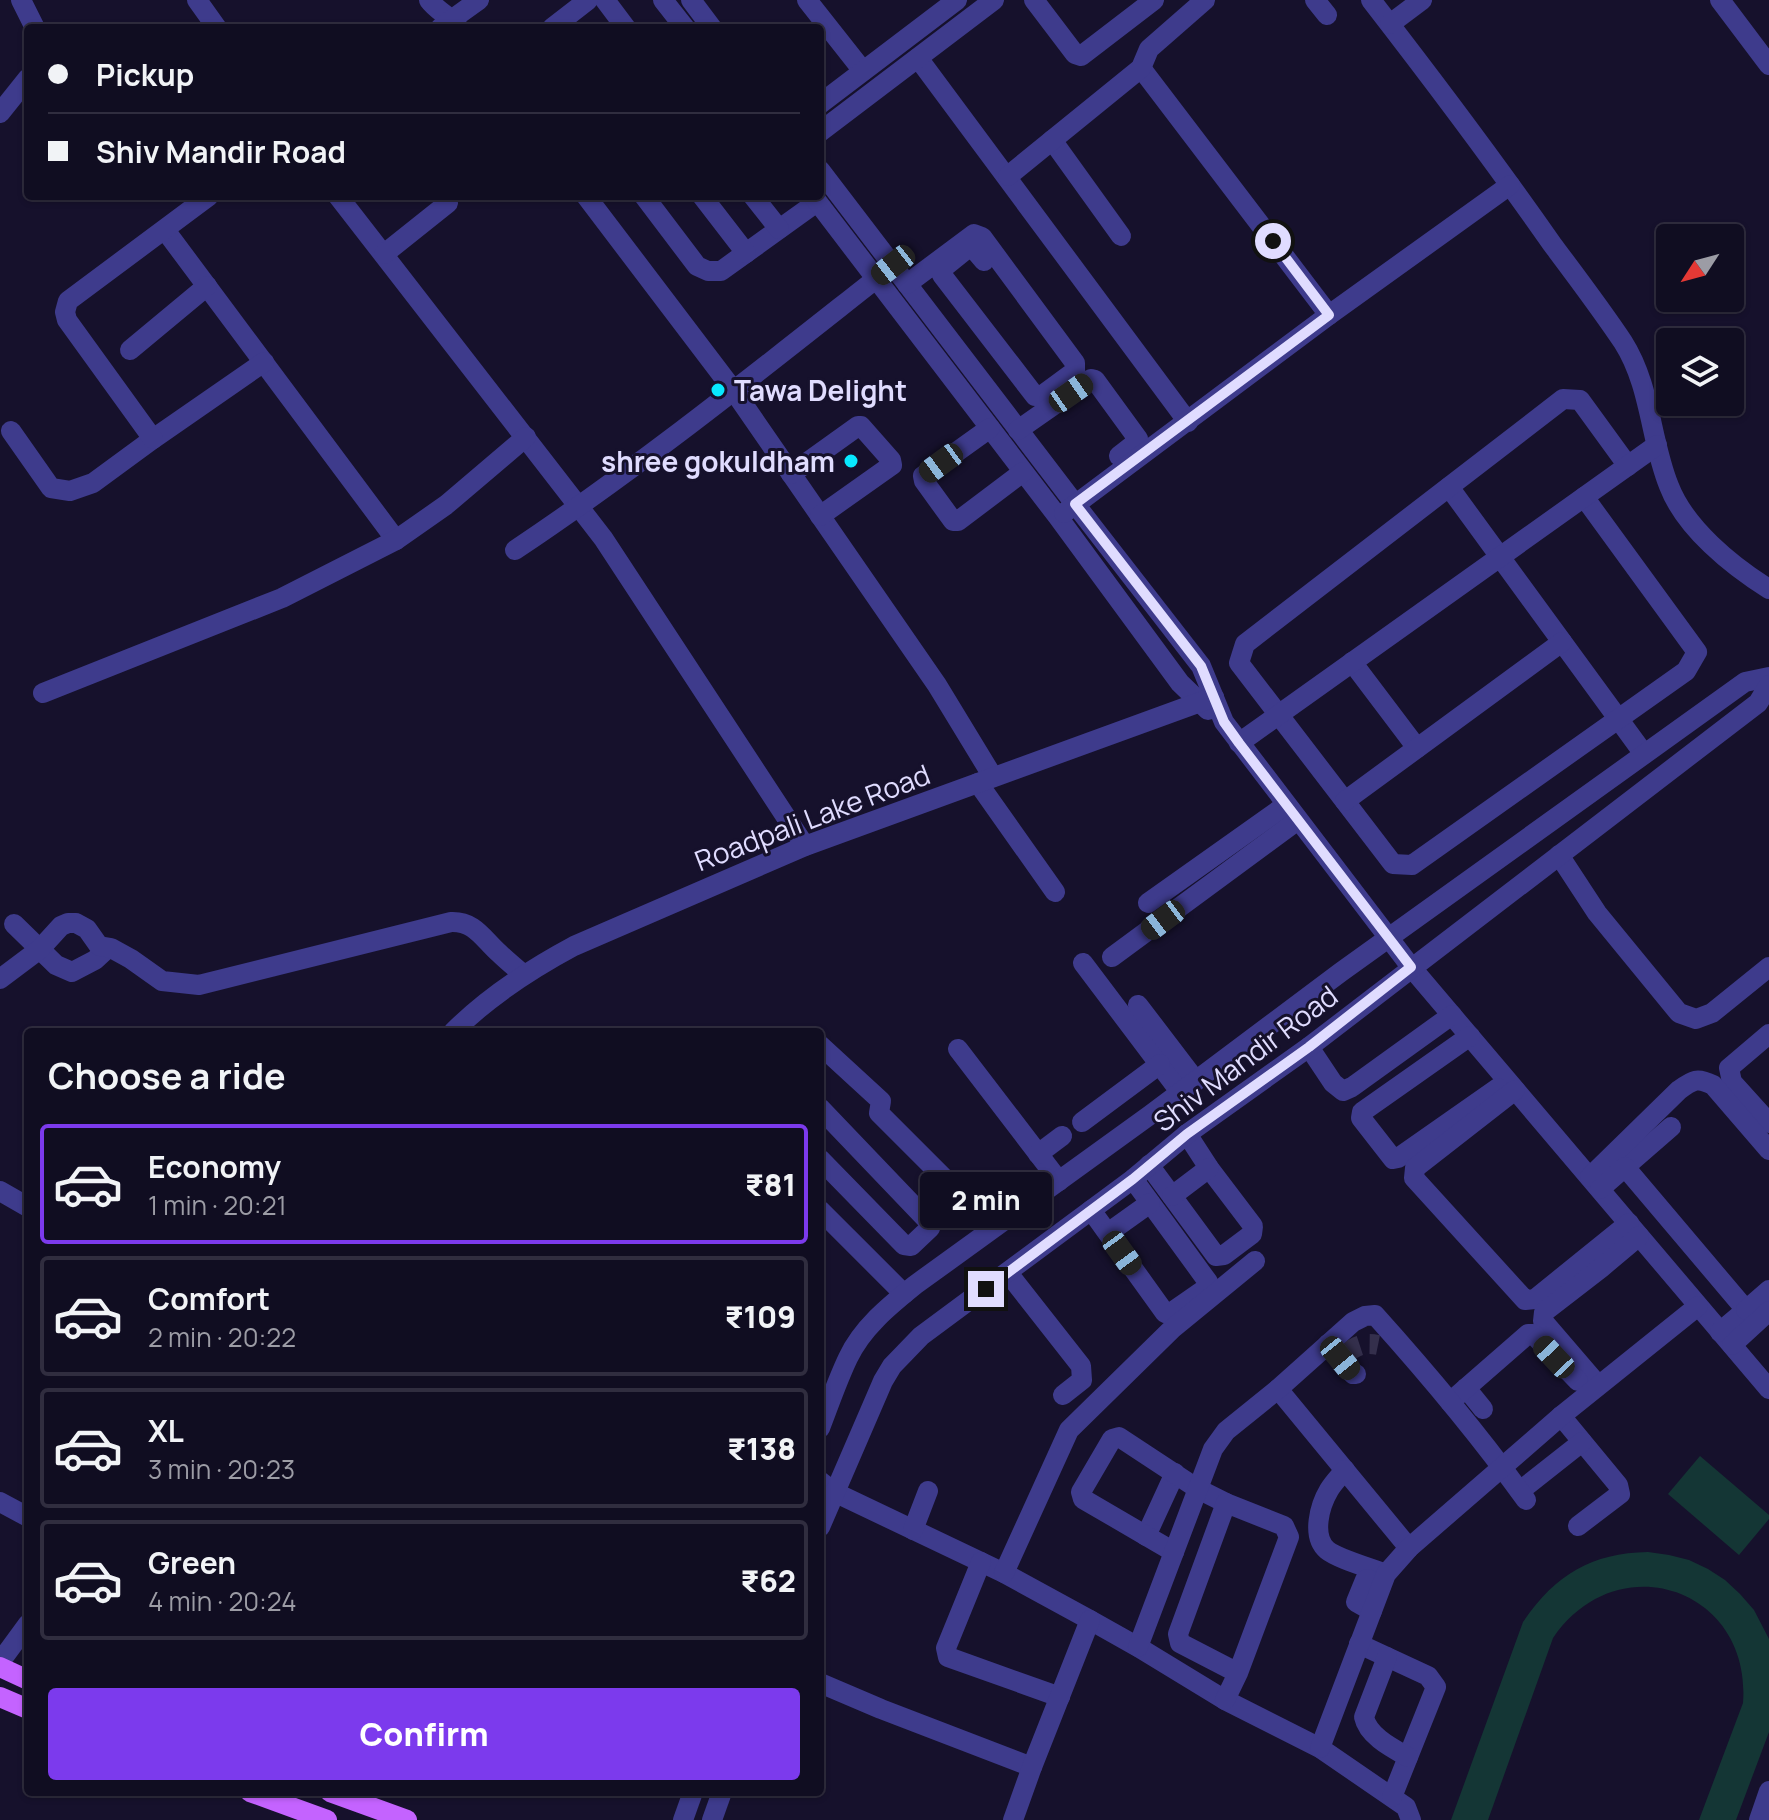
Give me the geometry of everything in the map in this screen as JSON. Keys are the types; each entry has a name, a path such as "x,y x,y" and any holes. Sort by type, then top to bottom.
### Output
{"main road":[{"path":"0,1665 24,1678"},
{"path":"0,1697 24,1707"},
{"path":"261,1796 327,1820"},
{"path":"341,1796 407,1820"}],"street":[{"path":"21,0 33,24"},
{"path":"197,0 214,24"},
{"path":"429,0 450,24"},
{"path":"452,24 479,0"},
{"path":"564,24 588,0"},
{"path":"605,0 623,24"},
{"path":"663,0 682,24"},
{"path":"691,0 709,24"},
{"path":"807,0 863,71"},
{"path":"824,101 957,0"},
{"path":"824,129 994,0"},
{"path":"1034,0 1075,54 1081,56 1154,0"},
{"path":"1008,176 1141,68 1149,49 1205,0"},
{"path":"1371,0 1625,345 1645,389 1669,489 1682,511 1713,548 1769,589"},
{"path":"1390,24 1422,0"},
{"path":"1720,0 1769,65"},
{"path":"918,58 1188,422"},
{"path":"1141,68 1329,315"},
{"path":"0,113 24,83"},
{"path":"1052,140 1121,236"},
{"path":"824,175 1201,666 1207,700"},
{"path":"1071,499 1188,422 1329,315 1510,185"},
{"path":"153,439 67,320 65,312 68,301 76,294 204,200"},
{"path":"341,200 603,538 805,846"},
{"path":"589,200 734,391 937,685 985,780 1055,892"},
{"path":"647,200 697,266 708,271 721,271 814,200"},
{"path":"705,200 746,253"},
{"path":"756,200 779,229"},
{"path":"816,200 1058,517 1180,683 1207,700 1411,967 1769,1389"},
{"path":"384,254 448,203"},
{"path":"165,230 396,540"},
{"path":"907,284 974,234 982,237 1075,363 1075,371 1041,396 1035,396 942,275 942,269 968,248 973,248 984,261"},
{"path":"515,550 579,507 734,391 893,265"},
{"path":"130,350 207,286"},
{"path":"11,431 51,488 70,491 93,483 264,362"},
{"path":"1018,430 1091,379 1095,380 1138,439 1071,499 1058,517"},
{"path":"1584,497 1697,652 1686,671 1412,865 1393,864 1239,663 1245,644 1563,399 1580,400 1628,466"},
{"path":"791,474 858,426 891,460 892,465 820,516"},
{"path":"990,428 923,476 953,521 958,521 1023,472"},
{"path":"43,693 282,598 396,540 446,505 526,437"},
{"path":"1239,743 1657,445"},
{"path":"1449,487 1644,754"},
{"path":"1345,801 1562,642"},
{"path":"1352,662 1417,748"},
{"name":"Shiv Mandir Road","path":"824,1418 848,1356 869,1327 904,1294 1644,754 1745,682 1769,677"},
{"name":"Shiv Mandir Road","path":"827,1487 892,1366 941,1320 1008,1273 1187,1134 1309,1047 1758,703 1769,685"},
{"name":"Roadpali Lake Road","path":"457,1028 524,975 574,946 805,846 1207,700"},
{"path":"1148,903 1292,813"},
{"path":"1112,957 1292,813"},
{"path":"1559,855 1597,913 1679,1013 1696,1019 1712,1013 1769,967"},
{"path":"0,979 57,919 87,929 99,946 131,959 162,981 199,985 451,922 474,928 524,975"},
{"path":"14,924 41,939 56,965 72,972 95,960 108,948"},
{"path":"1083,963 1160,1064 1188,1087"},
{"path":"1138,1005 1188,1087"},
{"path":"1309,1047 1333,1083 1343,1091 1452,1015"},
{"path":"1769,1034 1729,1068 1732,1082 1769,1123"},
{"path":"1470,1036 1362,1112 1361,1118 1393,1159 1512,1085"},
{"path":"824,1049 881,1101 879,1113 945,1179"},
{"path":"958,1049 1059,1181"},
{"path":"1082,1122 1160,1064"},
{"path":"1595,1183 1619,1161 1679,1090 1691,1081 1702,1079 1713,1085 1769,1150"},
{"path":"1512,1085 1415,1168 1414,1178 1525,1300 1535,1299 1634,1229"},
{"path":"824,1112 929,1222 930,1228 911,1246 904,1245 824,1163"},
{"path":"1619,1161 1671,1127"},
{"path":"1141,1172 1172,1196 1216,1256 1224,1255 1252,1234 1253,1226 1187,1134"},
{"path":"1038,1154 1062,1136"},
{"path":"1619,1161 1746,1310"},
{"path":"1172,1196 1209,1168"},
{"path":"1091,1210 1165,1313 1169,1314 1208,1287 1208,1282 1150,1203 1141,1172"},
{"path":"0,1191 24,1205"},
{"path":"1108,1233 1150,1203"},
{"path":"824,1214 904,1294"},
{"path":"1593,1389 1543,1321 1544,1312 1601,1268 1634,1229"},
{"path":"1004,1573 1069,1430 1172,1329 1255,1261"},
{"path":"1008,1273 1081,1366 1082,1380 1063,1395"},
{"path":"1726,1339 1746,1310 1769,1290"},
{"path":"1320,1748 1384,1580 1409,1548 1593,1389 1698,1306"},
{"path":"1726,1339 1769,1311"},
{"path":"1138,1647 1213,1449 1226,1431 1278,1389 1337,1353 1353,1322 1365,1316 1375,1315 1386,1340 1409,1370 1450,1402 1523,1495 1582,1442"},
{"path":"1450,1402 1528,1334 1533,1334 1593,1389"},
{"path":"1337,1353 1356,1374"},
{"path":"1466,1388 1483,1409"},
{"path":"1278,1389 1340,1485 1409,1548"},
{"path":"1561,1416 1618,1485 1620,1494 1578,1526"},
{"path":"1174,1552 1083,1499 1081,1492 1112,1439 1119,1437 1198,1489 1284,1526 1289,1537 1225,1700"},
{"path":"1146,1536 1175,1473"},
{"path":"1340,1485 1328,1491 1318,1523 1323,1545 1337,1556 1384,1580"},
{"path":"827,1487 1004,1573 1138,1647 1225,1700 1320,1748 1406,1807 1411,1820"},
{"path":"913,1530 928,1491"},
{"path":"0,1502 24,1515"},
{"path":"1226,1503 1178,1634 1180,1643 1238,1673"},
{"path":"981,1562 946,1648 948,1657 1060,1697"},
{"path":"1013,1820 1090,1620"},
{"path":"0,1665 24,1630"},
{"path":"1359,1644 1428,1676 1436,1687 1392,1797"},
{"path":"1387,1657 1364,1717 1366,1726 1387,1745 1408,1757"},
{"path":"824,1685 1032,1767"},
{"path":"683,1820 692,1796"},
{"path":"712,1820 721,1796"}],"green space":[{"path":"1700,1456 1769,1515 1739,1555 1668,1494"},
{"path":"1648,1552 1689,1560 1725,1580 1754,1610 1769,1639 1769,1732 1736,1820 1699,1820 1743,1703 1740,1664 1726,1631 1704,1607 1676,1592 1644,1587 1611,1592 1580,1609 1553,1638 1488,1820 1451,1820 1523,1622 1548,1591 1576,1570 1609,1557"}],"tunnel":[{"path":"1343,1356 1359,1346 1378,1345"}],"place":[{"name":"Tawa Delight","path":"718,390"},
{"name":"shree gokuldham","path":"851,461"}],"route":[{"path":"986,1289 1411,967 1239,743 1224,722 1201,666 1075,504 1329,315 1273,241"}]}
